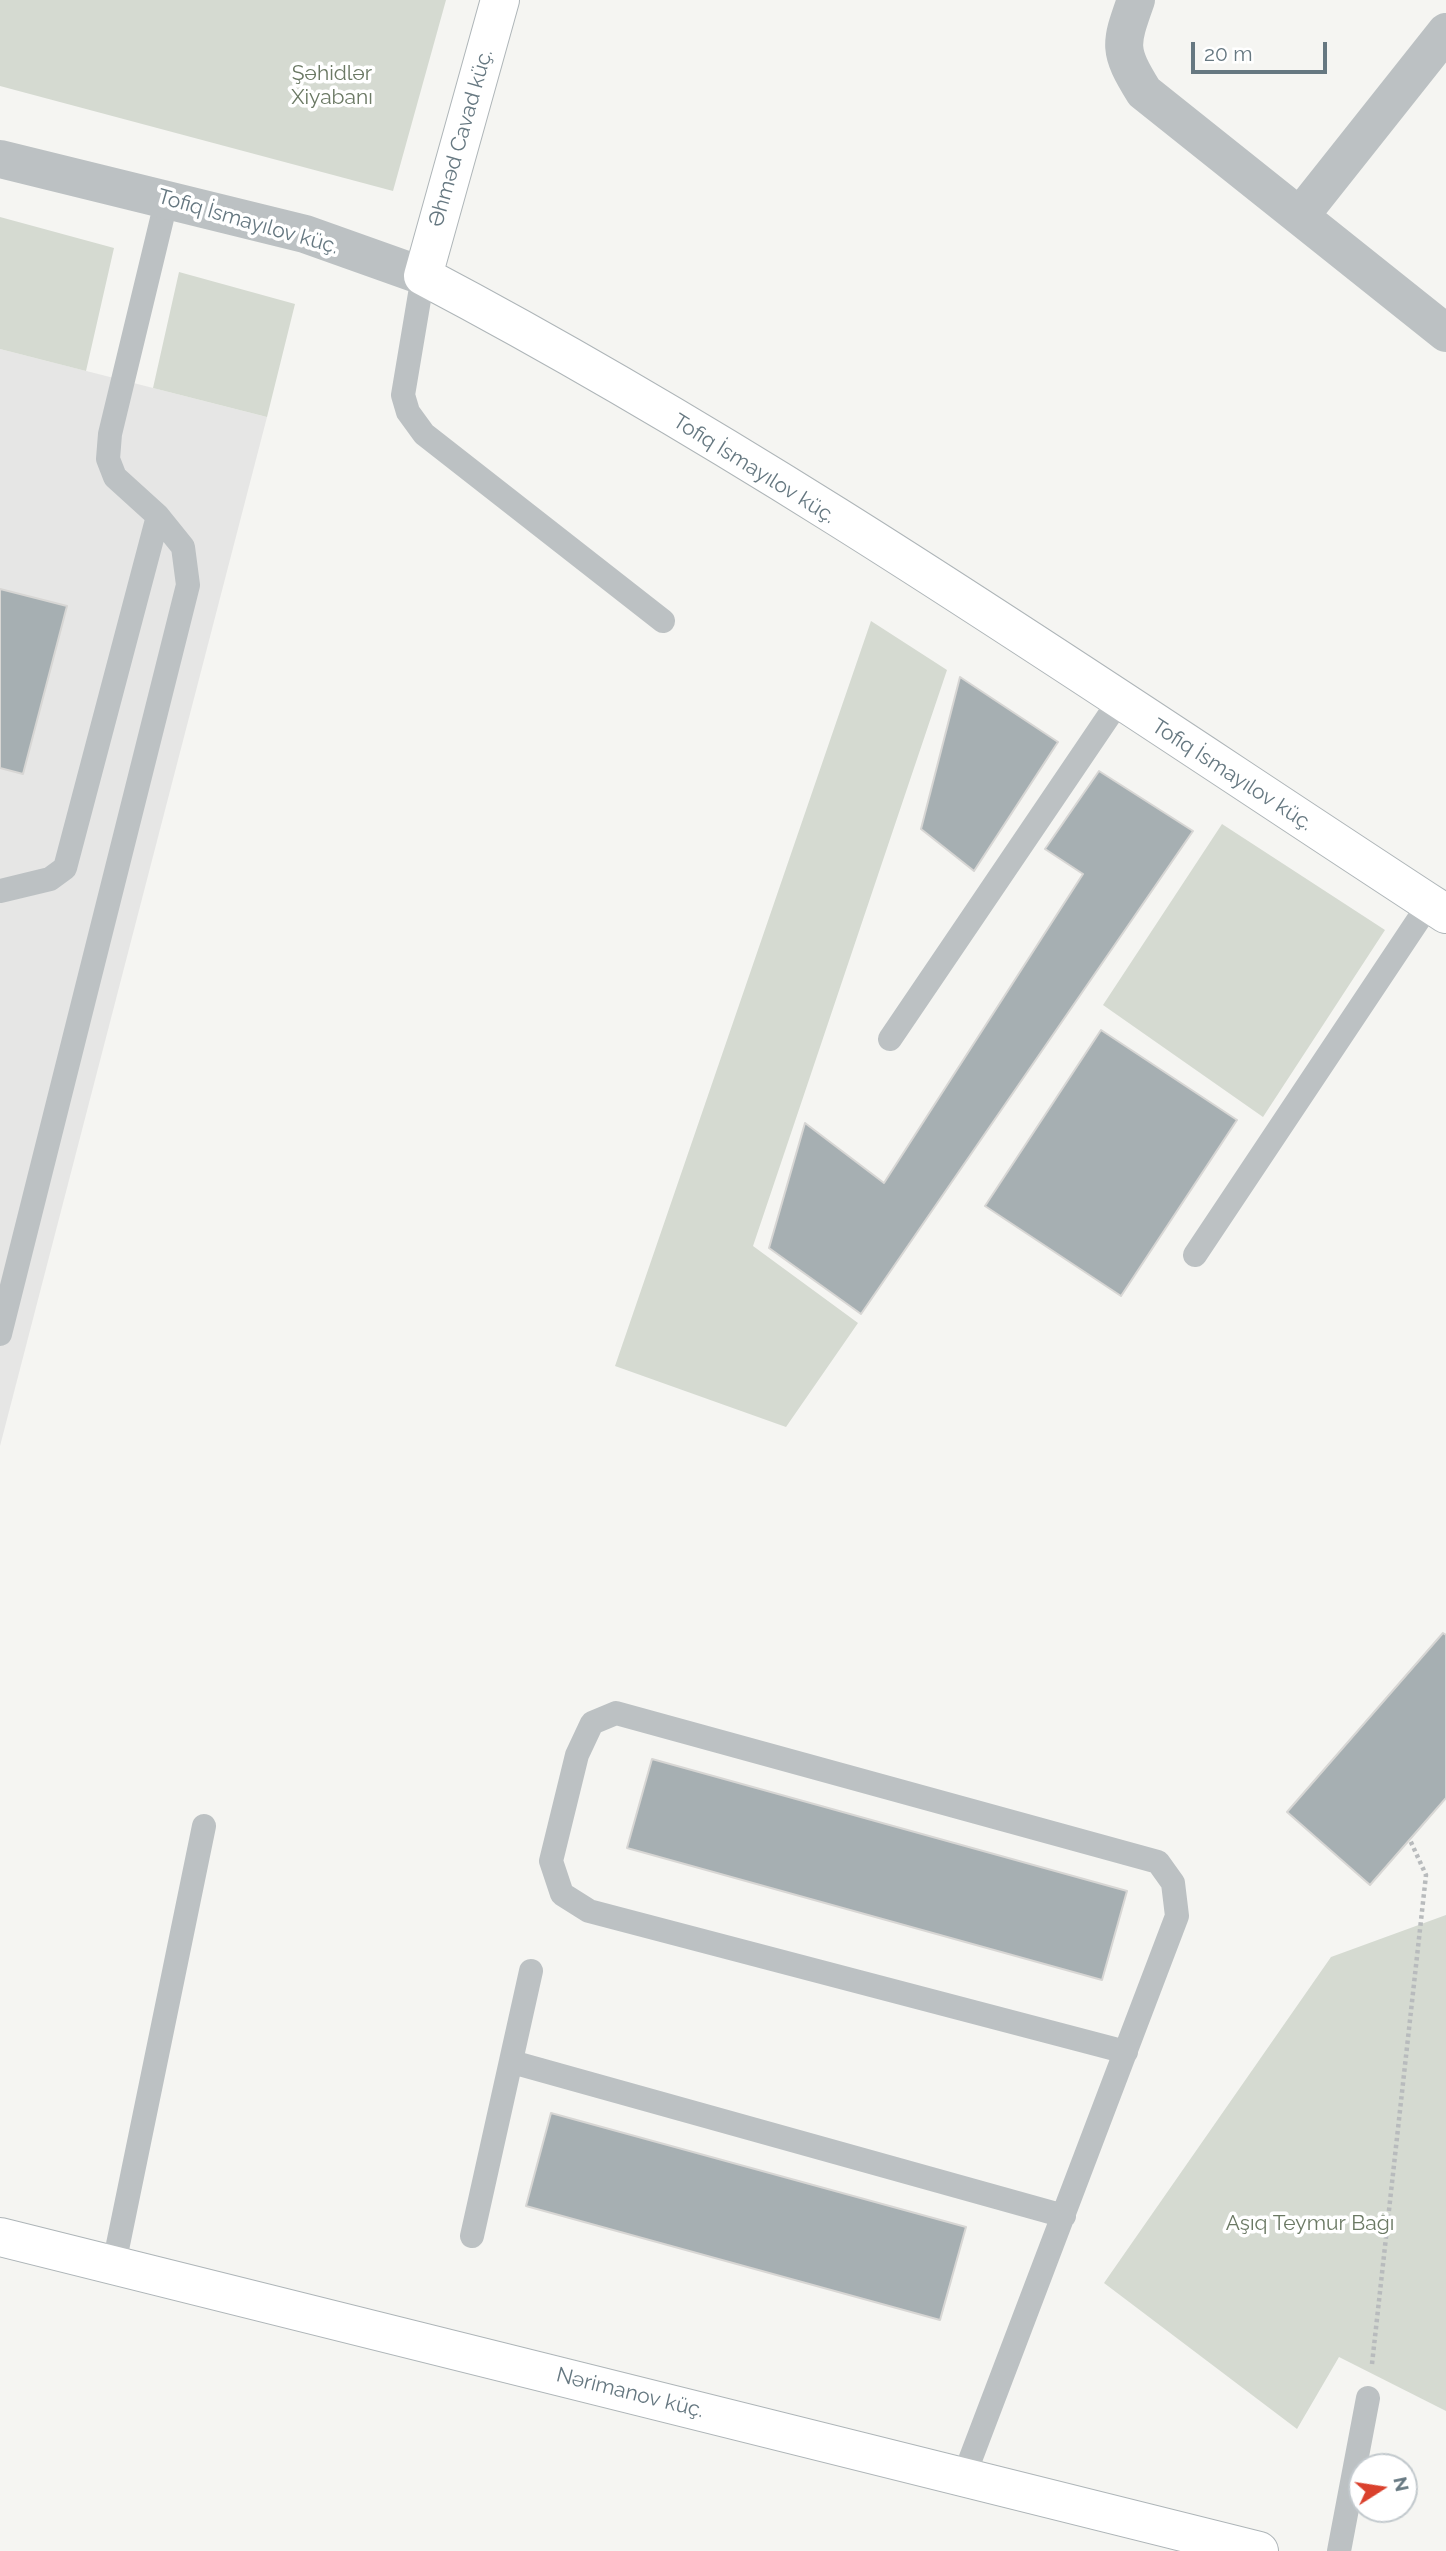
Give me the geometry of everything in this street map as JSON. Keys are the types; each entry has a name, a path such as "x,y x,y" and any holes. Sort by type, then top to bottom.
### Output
{"street":[{"name":"Əhməd Cavad küç.","path":"423,276 500,0"},
{"path":"1136,0 1125,32 1125,61 1144,92 1446,333"},
{"path":"1300,216 1446,32"},
{"name":"Tofiq İsmayılov küç.","path":"0,159 167,198 304,234 423,276 542,339 959,595 1438,909"},
{"name":"Nərimanov küç.","path":"0,2237 1259,2551"}],"lane":[{"path":"0,1334 188,585 183,547 158,516 116,477 108,459 110,434 167,198"},
{"path":"423,276 403,395 408,412 424,434 663,621"},
{"path":"0,891 50,879 65,868 158,516"},
{"path":"890,1040 1119,701"},
{"path":"1195,1255 1438,909"},
{"path":"964,2476 1064,2216 1126,2052 1177,1916 1173,1883 1158,1862 616,1713 592,1723 577,1755 551,1861 562,1894 589,1911 1126,2052"},
{"path":"114,2264 204,1826"},
{"path":"472,2236 531,1971"},
{"path":"512,2063 1064,2216"},
{"path":"1339,2551 1368,2398"}],"path":[{"path":"1368,2398 1426,1875 1410,1840"}],"shaded area":[{"path":"0,349 267,417 0,1446"}],"green space":[{"name":"Şəhidlər Xiyabanı","path":"0,0 446,0 393,191 0,86"},
{"path":"0,217 114,248 86,371 0,349"},
{"path":"179,272 295,304 267,417 153,388"},
{"path":"871,621 947,670 753,1246 858,1323 786,1427 615,1366"},
{"path":"1222,824 1385,930 1263,1117 1103,1005"},
{"name":"Aşıq Teymur Bağı","path":"1446,1915 1446,2411 1339,2357 1297,2429 1104,2283 1331,1957"}],"building":[{"path":"0,589 67,606 23,774 0,768"},
{"path":"960,677 1058,742 974,871 921,829"},
{"path":"1099,771 1193,831 861,1314 769,1248 805,1123 884,1183 1083,874 1045,849"},
{"path":"1101,1030 1237,1120 1121,1296 985,1206"},
{"path":"1443,1633 1446,1635 1446,1798 1370,1885 1287,1812"},
{"path":"652,1759 1127,1891 1102,1980 627,1848"},
{"path":"551,2113 966,2227 940,2320 526,2206"}]}
